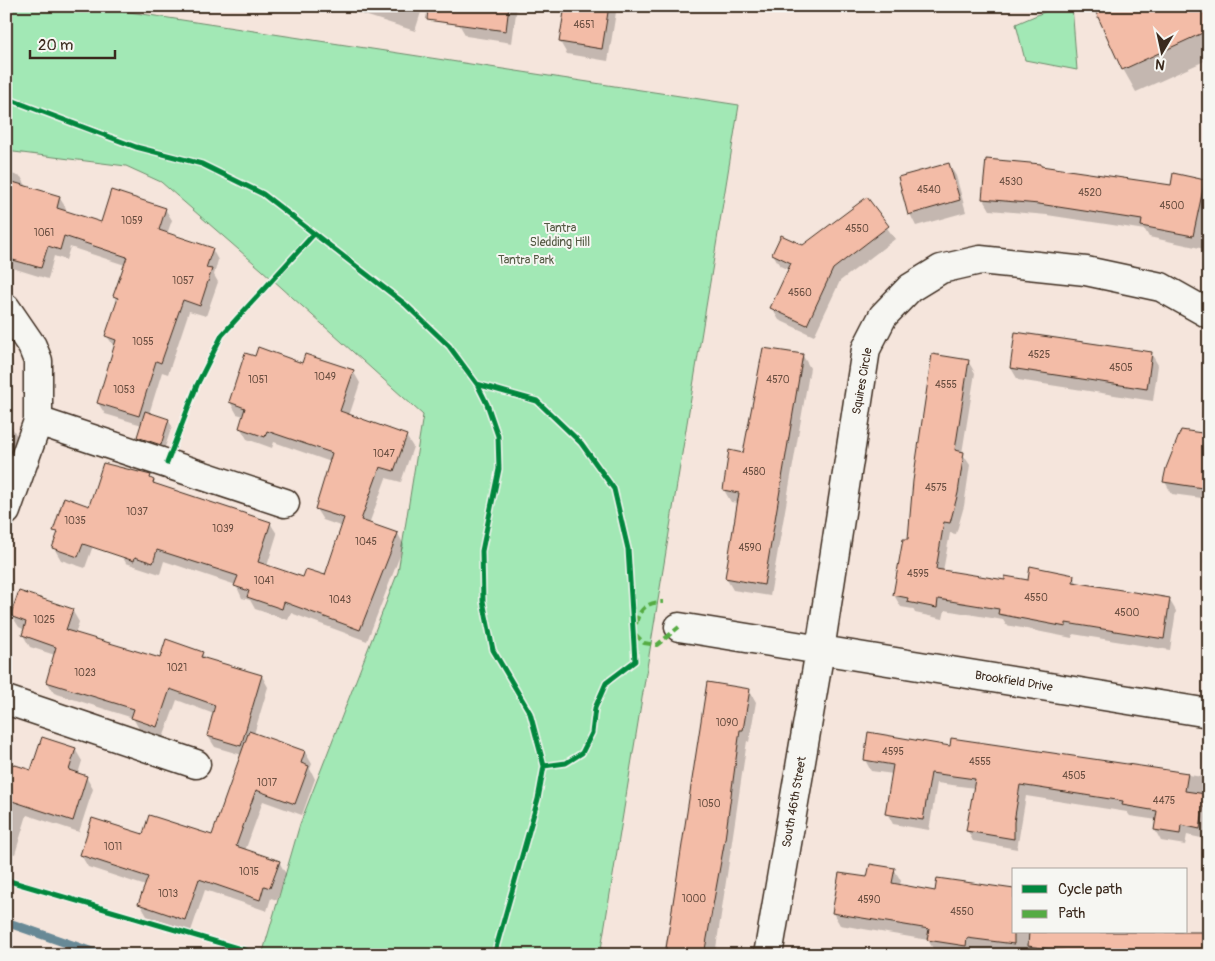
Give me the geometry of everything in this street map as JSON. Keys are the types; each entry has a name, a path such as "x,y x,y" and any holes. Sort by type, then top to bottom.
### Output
{"street":[{"name":"Squires Circle","path":"820,650 866,349 883,316 910,288 941,269 980,260 1086,272 1161,287 1209,314"},
{"path":"6,308 32,346 38,361 38,421 6,511"},
{"path":"38,421 285,503"},
{"name":"Brookfield Drive","path":"679,627 1209,712"},
{"name":"South 46th Street","path":"768,955 820,650"},
{"path":"6,700 196,764"}],"green space":[{"name":"Tantra Park","path":"6,6 90,6 739,105 600,955 262,955 300,824 398,572 423,415 161,182 126,166 6,151"},
{"path":"1058,6 1072,6 1077,70 1025,60 1016,24"}],"building":[{"path":"428,6 509,6 506,31 427,20"},
{"path":"565,6 609,6 602,49 559,42"},
{"path":"1093,6 1209,6 1209,30 1122,70"},
{"path":"986,159 1041,164 1041,166 1171,185 1173,173 1205,180 1193,236 1141,226 1142,220 1039,204 982,199"},
{"path":"949,163 960,200 908,215 898,177"},
{"path":"6,180 60,196 57,208 101,222 111,190 166,208 159,230 213,248 206,268 212,269 200,306 183,300 161,363 156,361 139,416 97,403 116,340 105,336 118,298 113,296 127,257 64,236 60,250 48,246 41,268 6,258"},
{"path":"867,197 889,226 833,269 807,325 770,308 791,263 772,254 781,235 803,245"},
{"path":"1015,332 1152,352 1147,389 1010,368"},
{"path":"258,347 302,363 305,354 354,370 340,411 407,435 394,471 380,467 361,520 398,533 360,630 284,602 282,609 247,597 249,591 234,586 238,576 157,550 153,563 135,557 134,561 83,544 78,557 52,548 58,532 53,531 64,497 89,506 103,463 151,475 150,478 154,480 153,483 271,522 258,562 303,577 306,569 325,575 344,518 315,509 332,453 267,431 265,437 239,428 245,408 229,402 245,353 255,356"},
{"path":"763,348 803,354 764,585 725,578 739,493 723,490 729,450 743,453"},
{"path":"932,354 969,360 955,450 964,452 958,493 950,523 944,522 936,569 1005,580 1005,576 1028,580 1030,566 1074,575 1073,582 1170,598 1164,639 1066,623 1066,627 998,614 999,609 938,599 937,608 907,602 908,598 893,595 903,539 908,539 913,481"},
{"path":"145,411 169,419 161,445 137,437"},
{"path":"1181,430 1209,434 1209,489 1163,482 1166,468"},
{"path":"19,591 73,609 66,630 160,658 166,639 203,652 201,657 262,675 241,746 207,736 215,705 170,689 157,727 131,718 134,709 46,682 56,647 22,635 26,622 10,616"},
{"path":"707,682 750,689 743,730 740,730 725,839 704,955 665,955"},
{"path":"249,731 305,751 301,763 309,766 295,804 256,790 236,846 280,861 270,888 264,886 260,900 199,879 185,920 138,904 148,877 80,855 92,818 143,834 149,815 212,835"},
{"path":"868,732 950,746 951,738 1188,773 1185,791 1206,794 1200,829 1181,825 1180,834 1154,830 1157,811 1122,805 1123,801 1020,785 1014,822 1014,839 966,831 975,779 931,773 923,820 885,814 893,765 864,760"},
{"path":"42,737 76,748 69,770 87,776 73,821 6,799 6,762 31,770"},
{"path":"870,864 895,868 892,883 935,891 937,878 1012,889 1012,934 1014,934 1014,944 967,938 966,946 927,940 929,929 832,913 839,873 867,877"},
{"path":"1188,932 1209,932 1209,955 1090,955 1028,946 1029,934 1188,934"}],"waterway":[{"path":"6,922 101,955"}],"marked path":[{"path":"636,624 639,614 645,607 652,603 663,602"},
{"path":"635,634 644,643 657,645 679,627"}],"cycle path":[{"path":"6,98 136,147 202,164 263,194 405,304 449,346 477,384 487,404 498,436 499,469 482,551 483,601 493,650 530,713 544,766 538,799 494,955"},
{"path":"167,463 197,385 222,335 314,234"},
{"path":"477,384 537,401 581,443 614,489 628,549 635,661 606,683 595,708 592,733 582,753 566,763 544,766"},
{"path":"6,880 261,955"}],"park label":[{"name":"Tantra Sledding Hill","path":"560,235"}]}
